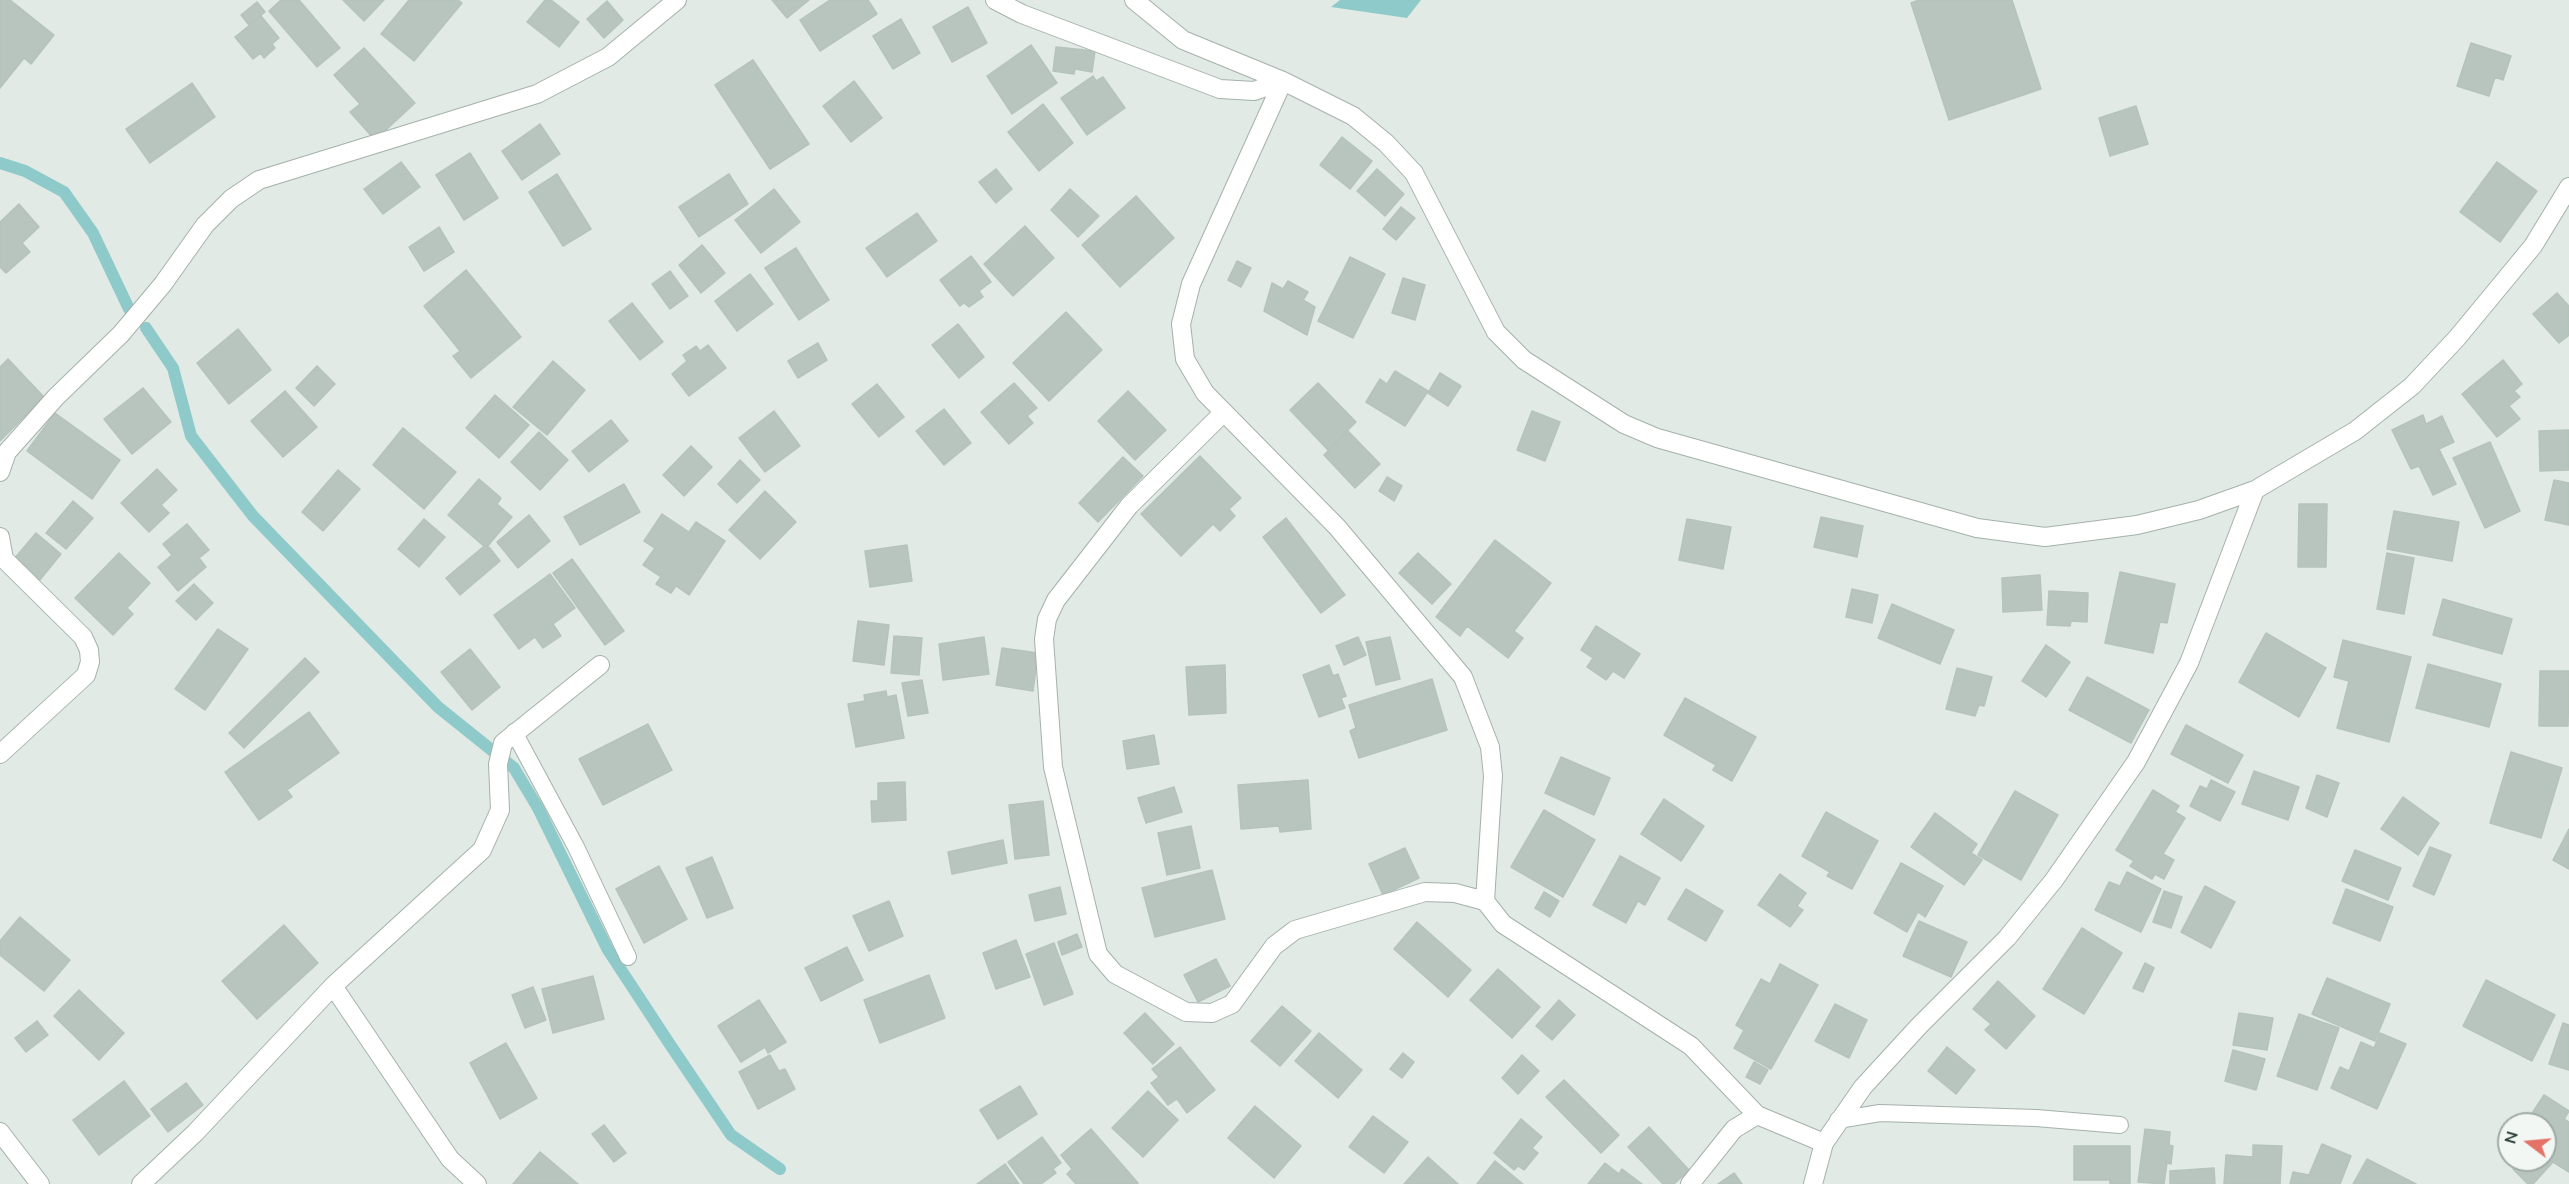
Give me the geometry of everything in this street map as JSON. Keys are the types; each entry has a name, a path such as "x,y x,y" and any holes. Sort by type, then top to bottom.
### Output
{"street":[{"path":"0,472 7,452 56,397 121,334 163,284 205,225 231,199 260,180 537,93 608,57 677,0"},
{"path":"995,0 1022,14 1220,89 1254,91 1283,81"},
{"path":"1134,0 1183,40 1283,81 1353,116 1386,143 1414,173 1496,332 1524,360 1624,424 1657,438 1977,528 2045,537 2137,525 2199,510 2255,489 2355,431 2412,386 2457,338 2533,246 2569,187"},
{"path":"1283,81 1191,284 1181,324 1185,359 1205,393 1337,526 1463,677 1491,747 1493,776 1485,901"},
{"path":"1224,412 1129,506 1056,600 1047,619 1044,639 1053,767 1098,954 1115,974 1186,1012 1212,1013 1232,1004 1274,946 1294,930 1425,892 1455,893 1485,901 1503,924 1691,1046 1757,1114 1824,1143"},
{"path":"1813,1184 1824,1143 1863,1087 1919,1026 2007,938 2054,880 2136,762 2189,663 2255,489"},
{"path":"0,537 4,559 83,637 90,650 90,662 86,675 0,754"},
{"path":"141,1184 195,1133 333,986 482,850 500,810 498,764 509,738 600,665"},
{"path":"333,986 450,1159 477,1184"},
{"path":"1690,1184 1734,1129 1757,1114"},
{"path":"0,1132 40,1184"}],"lane":[{"path":"509,738 576,847 628,957"},
{"path":"1838,1120 1880,1113 2036,1118 2120,1125"}],"water":[{"path":"1340,0 1421,0 1407,18 1331,7"}],"building":[{"path":"0,0 10,0 54,35 31,64 24,58 0,88"},
{"path":"281,0 299,0 340,48 317,67 269,11"},
{"path":"343,0 384,0 364,21"},
{"path":"409,0 458,0 462,3 414,61 381,34"},
{"path":"545,0 551,0 579,22 559,47 527,22"},
{"path":"772,0 809,0 787,18"},
{"path":"830,0 868,0 877,14 820,51 800,20"},
{"path":"1919,0 2012,0 2041,89 1949,120 1911,3"},
{"path":"607,1 623,20 604,38 587,19"},
{"path":"257,2 265,12 249,25 241,15"},
{"path":"968,7 987,43 952,62 933,27"},
{"path":"261,16 279,38 272,44 275,48 264,58 261,53 253,59 235,37"},
{"path":"901,19 920,53 893,69 873,36"},
{"path":"2471,43 2511,56 2503,80 2495,77 2489,96 2457,86"},
{"path":"1031,45 1057,83 1012,114 987,76"},
{"path":"1056,47 1095,51 1092,72 1075,69 1074,74 1053,71"},
{"path":"364,48 415,103 375,140 350,112 360,104 334,75"},
{"path":"753,60 809,144 770,169 715,85"},
{"path":"1093,76 1096,81 1103,77 1125,108 1087,135 1061,98"},
{"path":"854,81 882,118 851,142 823,106"},
{"path":"192,83 215,117 150,163 126,129"},
{"path":"1043,104 1073,143 1039,171 1008,132"},
{"path":"2136,106 2148,144 2110,156 2099,118"},
{"path":"540,124 560,154 522,180 502,151"},
{"path":"1342,137 1372,161 1350,189 1320,165"},
{"path":"470,153 498,198 464,220 436,175"},
{"path":"401,162 420,187 383,214 364,189"},
{"path":"2497,162 2537,191 2500,242 2460,212"},
{"path":"996,169 1012,189 996,203 979,182"},
{"path":"1377,169 1404,194 1385,216 1357,191"},
{"path":"557,174 591,229 563,246 529,192"},
{"path":"729,174 748,204 699,237 679,207"},
{"path":"774,189 800,222 761,253 735,220"},
{"path":"1070,189 1099,216 1078,237 1051,210"},
{"path":"1136,196 1174,238 1120,287 1082,245"},
{"path":"19,204 39,227 22,243 30,252 6,273 0,267 0,222"},
{"path":"1401,207 1415,218 1396,240 1383,229"},
{"path":"917,213 937,241 887,277 866,248"},
{"path":"1025,226 1054,258 1013,296 984,264"},
{"path":"439,227 454,252 424,271 409,247"},
{"path":"702,245 725,273 701,293 679,265"},
{"path":"796,248 829,300 799,320 765,268"},
{"path":"971,256 991,282 979,291 983,297 969,307 964,303 960,306 940,280"},
{"path":"1350,257 1385,274 1353,338 1318,321"},
{"path":"1237,261 1251,268 1241,287 1228,280"},
{"path":"466,270 521,337 471,378 453,356 460,351 424,306"},
{"path":"670,271 688,296 670,309 652,284"},
{"path":"750,274 773,304 737,331 715,301"},
{"path":"1403,278 1425,285 1415,320 1392,313"},
{"path":"1288,281 1308,292 1303,300 1315,307 1307,335 1264,311 1272,283 1283,289"},
{"path":"2557,293 2569,306 2569,335 2559,343 2533,314"},
{"path":"632,303 663,342 640,360 609,321"},
{"path":"1066,312 1102,350 1049,401 1013,363"},
{"path":"958,324 984,357 959,378 932,345"},
{"path":"238,329 271,370 229,404 197,363"},
{"path":"818,343 827,360 798,378 788,361"},
{"path":"708,345 726,368 689,396 672,374 687,361 683,355 696,346 700,351"},
{"path":"8,359 44,397 0,441 0,367"},
{"path":"2503,360 2522,384 2514,391 2520,397 2509,406 2520,419 2497,437 2462,394"},
{"path":"553,361 585,390 547,435 513,407"},
{"path":"317,366 335,384 314,406 296,388"},
{"path":"1395,371 1428,391 1405,426 1366,402 1380,379 1387,384"},
{"path":"1440,373 1461,386 1448,406 1428,393"},
{"path":"1014,383 1037,408 1027,416 1033,423 1009,444 981,412"},
{"path":"1318,383 1356,422 1328,450 1290,410"},
{"path":"877,384 904,417 879,437 852,404"},
{"path":"143,388 171,422 132,454 104,419"},
{"path":"285,391 317,427 283,457 251,421"},
{"path":"1128,391 1166,430 1135,460 1098,421"},
{"path":"495,395 529,425 499,458 466,428"},
{"path":"944,409 971,443 944,465 916,431"},
{"path":"774,411 800,446 765,472 739,438"},
{"path":"1532,411 1560,422 1545,461 1517,450"},
{"path":"55,413 120,460 92,499 27,451"},
{"path":"2423,415 2426,424 2442,416 2454,442 2439,449 2456,484 2433,495 2419,466 2411,469 2392,430"},
{"path":"611,420 628,441 589,472 572,451"},
{"path":"403,428 456,472 424,509 373,465"},
{"path":"2569,430 2569,470 2540,471 2539,431"},
{"path":"1348,431 1380,464 1355,488 1324,455"},
{"path":"539,432 568,460 540,490 511,462"},
{"path":"2490,442 2520,511 2485,528 2453,458"},
{"path":"691,446 712,467 684,496 663,475"},
{"path":"1200,456 1241,498 1229,509 1235,516 1220,531 1213,524 1181,556 1141,514"},
{"path":"1123,457 1143,476 1098,522 1079,503"},
{"path":"740,460 760,480 737,503 718,484"},
{"path":"157,469 177,490 161,505 169,513 149,532 121,503"},
{"path":"338,470 360,489 323,531 302,512"},
{"path":"1387,477 1402,486 1394,501 1379,491"},
{"path":"479,479 501,498 497,504 512,517 486,548 448,515"},
{"path":"2554,480 2569,483 2569,525 2545,520"},
{"path":"624,484 640,512 580,545 564,517"},
{"path":"765,491 796,522 760,559 729,530"},
{"path":"73,501 93,518 66,549 46,533"},
{"path":"2299,504 2327,504 2326,567 2298,567"},
{"path":"2394,511 2459,522 2452,561 2387,549"},
{"path":"662,514 689,532 696,522 725,541 689,595 676,586 671,593 656,584 661,577 643,565 655,548 644,541"},
{"path":"529,515 550,541 518,568 497,542"},
{"path":"1821,517 1863,526 1857,557 1814,547"},
{"path":"1286,518 1345,595 1321,613 1263,537"},
{"path":"424,519 445,537 419,567 398,549"},
{"path":"1687,519 1731,527 1723,569 1679,560"},
{"path":"187,524 209,550 199,558 206,567 178,591 158,567 172,555 163,544"},
{"path":"36,533 61,554 39,581 14,559"},
{"path":"1495,540 1551,583 1514,631 1523,638 1508,658 1467,626 1460,636 1436,617"},
{"path":"907,545 912,581 870,587 865,551"},
{"path":"483,547 485,550 489,547 500,561 460,595 446,578"},
{"path":"119,553 150,583 127,608 133,614 113,635 75,598"},
{"path":"1418,553 1451,584 1432,604 1399,573"},
{"path":"2387,553 2414,558 2404,614 2377,609"},
{"path":"572,559 624,631 605,645 553,573"},
{"path":"2120,572 2175,584 2167,623 2160,622 2153,653 2105,643"},
{"path":"550,574 575,608 553,624 561,636 543,648 535,637 519,649 494,615"},
{"path":"2040,575 2042,610 2003,612 2002,578"},
{"path":"194,584 213,603 196,620 176,601"},
{"path":"1852,589 1878,595 1872,623 1846,617"},
{"path":"2049,591 2088,593 2087,622 2071,621 2070,626 2047,625"},
{"path":"2443,599 2512,619 2502,654 2433,635"},
{"path":"1892,604 1954,630 1940,664 1878,638"},
{"path":"858,621 889,625 884,665 853,661"},
{"path":"1596,626 1640,654 1624,678 1613,671 1606,680 1587,667 1593,658 1581,650"},
{"path":"218,629 248,649 205,710 175,689"},
{"path":"2266,633 2326,668 2299,717 2239,682"},
{"path":"894,636 922,638 919,675 891,673"},
{"path":"984,637 989,674 943,680 939,644"},
{"path":"1358,637 1366,655 1344,665 1336,646"},
{"path":"1390,637 1400,679 1376,685 1366,642"},
{"path":"2343,640 2411,657 2389,742 2337,728 2349,681 2334,677"},
{"path":"2046,645 2070,662 2046,697 2022,681"},
{"path":"1002,648 1038,653 1033,691 996,685"},
{"path":"470,649 500,687 472,710 441,672"},
{"path":"305,658 319,672 244,748 229,733"},
{"path":"2428,664 2501,684 2489,727 2416,708"},
{"path":"1225,665 1226,713 1189,715 1186,667"},
{"path":"1329,665 1333,676 1338,674 1346,696 1341,698 1345,708 1319,717 1303,675"},
{"path":"1957,668 1992,677 1984,706 1979,705 1975,716 1946,709"},
{"path":"2540,671 2569,671 2568,726 2539,726"},
{"path":"2087,677 2149,710 2131,743 2069,710"},
{"path":"1432,679 1447,730 1359,758 1350,731 1356,728 1349,705"},
{"path":"922,680 928,713 908,716 902,683"},
{"path":"886,691 887,697 896,695 904,738 856,747 848,704 865,701 864,695"},
{"path":"1685,698 1756,737 1732,781 1713,770 1716,765 1664,735"},
{"path":"309,712 339,753 287,790 292,797 259,820 225,772"},
{"path":"648,724 672,770 603,805 579,759"},
{"path":"2186,725 2243,755 2228,783 2171,754"},
{"path":"1154,735 1159,764 1127,769 1123,741"},
{"path":"2511,752 2562,768 2541,838 2490,823"},
{"path":"1561,757 1610,778 1594,815 1545,793"},
{"path":"2254,771 2299,787 2288,820 2242,804"},
{"path":"2317,775 2339,783 2327,817 2306,808"},
{"path":"1308,780 1311,829 1280,832 1279,826 1241,829 1238,785"},
{"path":"2211,780 2235,792 2220,821 2190,806 2200,786 2207,789"},
{"path":"905,782 906,820 872,822 871,801 878,801 878,783"},
{"path":"1174,787 1182,812 1146,823 1138,798"},
{"path":"2153,790 2179,806 2175,812 2185,818 2163,854 2174,860 2164,879 2155,874 2152,879 2130,866 2134,861 2116,850"},
{"path":"2015,791 2058,815 2021,880 1978,855"},
{"path":"2403,797 2439,823 2418,855 2381,829"},
{"path":"1664,799 1704,826 1681,861 1641,834"},
{"path":"1043,801 1049,855 1015,859 1009,805"},
{"path":"1544,810 1595,840 1563,897 1511,867"},
{"path":"1826,812 1878,841 1852,889 1827,876 1830,872 1802,856"},
{"path":"1935,813 1977,844 1971,853 1982,860 1964,885 1911,847"},
{"path":"1191,826 1200,868 1167,875 1158,833"},
{"path":"2569,829 2569,869 2553,860"},
{"path":"1003,840 1007,863 952,874 948,852"},
{"path":"2430,847 2451,855 2434,895 2413,886"},
{"path":"1405,848 1419,878 1383,895 1369,864"},
{"path":"2355,850 2401,868 2388,900 2342,881"},
{"path":"1620,856 1660,878 1645,905 1638,901 1626,923 1593,905"},
{"path":"712,857 733,908 707,918 686,868"},
{"path":"1901,863 1943,886 1925,917 1918,912 1907,932 1874,913"},
{"path":"659,866 687,919 644,943 616,889"},
{"path":"1212,870 1225,919 1155,937 1142,888"},
{"path":"2127,872 2161,889 2141,932 2095,910 2109,882 2120,886"},
{"path":"1780,874 1806,893 1797,906 1803,910 1790,927 1758,905"},
{"path":"2205,886 2235,902 2211,948 2181,932"},
{"path":"1060,887 1066,914 1035,921 1029,895"},
{"path":"1686,889 1723,911 1706,941 1668,919"},
{"path":"2346,889 2393,907 2380,941 2333,923"},
{"path":"2164,891 2182,897 2171,928 2153,922"},
{"path":"1544,892 1559,901 1550,917 1535,908"},
{"path":"889,901 903,936 869,951 853,916"},
{"path":"20,917 70,960 44,991 0,955 0,941"},
{"path":"1919,921 1967,942 1951,977 1903,956"},
{"path":"1417,922 1471,970 1448,997 1394,949"},
{"path":"284,925 318,963 257,1019 222,981"},
{"path":"2082,928 2122,953 2084,1014 2043,989"},
{"path":"1077,934 1082,947 1062,955 1058,942"},
{"path":"1016,940 1030,977 996,989 983,953"},
{"path":"1054,943 1073,994 1044,1005 1026,954"},
{"path":"847,947 863,980 821,1001 805,968"},
{"path":"1216,959 1230,986 1198,1002 1184,975"},
{"path":"2145,963 2154,968 2143,992 2133,988"},
{"path":"1780,964 1818,985 1771,1069 1734,1048 1744,1030 1736,1025 1761,979 1770,984"},
{"path":"1498,969 1540,1007 1512,1038 1470,1000"},
{"path":"929,975 945,1018 880,1043 864,1000"},
{"path":"593,976 604,1019 553,1033 542,989"},
{"path":"2327,978 2390,1004 2375,1041 2312,1014"},
{"path":"2486,980 2555,1015 2532,1061 2463,1026"},
{"path":"1998,981 2035,1016 2006,1049 1985,1030 1991,1024 1973,1009"},
{"path":"533,987 546,1020 525,1028 512,995"},
{"path":"79,990 124,1033 99,1060 54,1016"},
{"path":"759,1000 786,1042 768,1053 765,1047 741,1062 718,1026"},
{"path":"1559,1000 1575,1015 1552,1040 1536,1026"},
{"path":"1835,1004 1867,1020 1849,1058 1815,1041"},
{"path":"1282,1006 1311,1031 1280,1066 1251,1041"},
{"path":"1145,1013 1174,1044 1153,1064 1124,1033"},
{"path":"2239,1013 2273,1018 2267,1050 2233,1045"},
{"path":"2299,1014 2339,1028 2317,1090 2277,1076"},
{"path":"37,1021 48,1035 26,1052 15,1038"},
{"path":"2563,1023 2569,1025 2569,1070 2549,1064"},
{"path":"1319,1033 1362,1070 1338,1098 1295,1061"},
{"path":"2380,1033 2406,1044 2377,1109 2331,1088 2340,1067 2349,1071 2361,1042 2374,1048"},
{"path":"506,1043 537,1098 500,1119 470,1063"},
{"path":"1180,1047 1215,1090 1187,1113 1177,1099 1168,1105 1151,1083 1159,1077 1152,1069"},
{"path":"1947,1047 1975,1070 1956,1094 1928,1071"},
{"path":"2233,1050 2265,1059 2256,1090 2225,1081"},
{"path":"1403,1053 1414,1062 1402,1078 1390,1069"},
{"path":"770,1055 779,1071 785,1069 795,1089 758,1109 739,1072"},
{"path":"1522,1055 1539,1071 1518,1094 1502,1078"},
{"path":"1754,1062 1768,1070 1760,1084 1746,1077"},
{"path":"1564,1080 1619,1135 1601,1153 1546,1097"},
{"path":"124,1081 150,1116 99,1155 73,1120"},
{"path":"186,1083 203,1105 168,1132 151,1109"},
{"path":"1020,1086 1037,1114 998,1139 980,1110"},
{"path":"1148,1091 1178,1120 1143,1157 1112,1128"},
{"path":"2544,1095 2569,1111 2564,1119 2569,1122 2569,1172 2557,1164 2557,1112 2533,1112"},
{"path":"1255,1106 1301,1146 1274,1178 1228,1138"},
{"path":"1373,1116 1408,1142 1384,1173 1349,1147"},
{"path":"1521,1119 1542,1137 1532,1148 1538,1153 1524,1170 1518,1166 1514,1170 1494,1153"},
{"path":"604,1125 626,1153 614,1162 592,1134"},
{"path":"1649,1127 1689,1170 1674,1184 1663,1184 1628,1147"},
{"path":"1091,1129 1137,1184 1076,1184 1067,1174 1072,1169 1061,1155"},
{"path":"2145,1129 2170,1132 2169,1145 2173,1146 2171,1164 2167,1163 2164,1184 2138,1182"},
{"path":"1042,1137 1061,1163 1053,1169 1056,1173 1041,1184 1024,1184 1008,1162"},
{"path":"2322,1144 2351,1156 2340,1184 2290,1184 2293,1172 2309,1175"},
{"path":"2253,1145 2282,1146 2280,1184 2224,1184 2226,1155 2253,1157"},
{"path":"2074,1146 2130,1146 2130,1184 2110,1184 2110,1180 2074,1180"},
{"path":"540,1152 578,1184 513,1184"},
{"path":"1428,1157 1458,1184 1404,1184"},
{"path":"2367,1159 2416,1184 2353,1184"},
{"path":"1495,1161 1523,1184 1477,1184"},
{"path":"1605,1163 1619,1174 1622,1169 1642,1184 1588,1184"},
{"path":"1005,1164 1019,1184 977,1184"},
{"path":"2214,1168 2215,1184 2170,1184 2170,1171"},
{"path":"2516,1172 2544,1172 2533,1184 2528,1184"},
{"path":"1734,1173 1742,1184 1718,1184"}],"waterway":[{"path":"0,163 25,171 64,192 93,233 129,309"},
{"path":"146,328 173,368 191,436 253,516 438,707 514,768 538,808 608,950 669,1043 731,1135 780,1169"}]}
